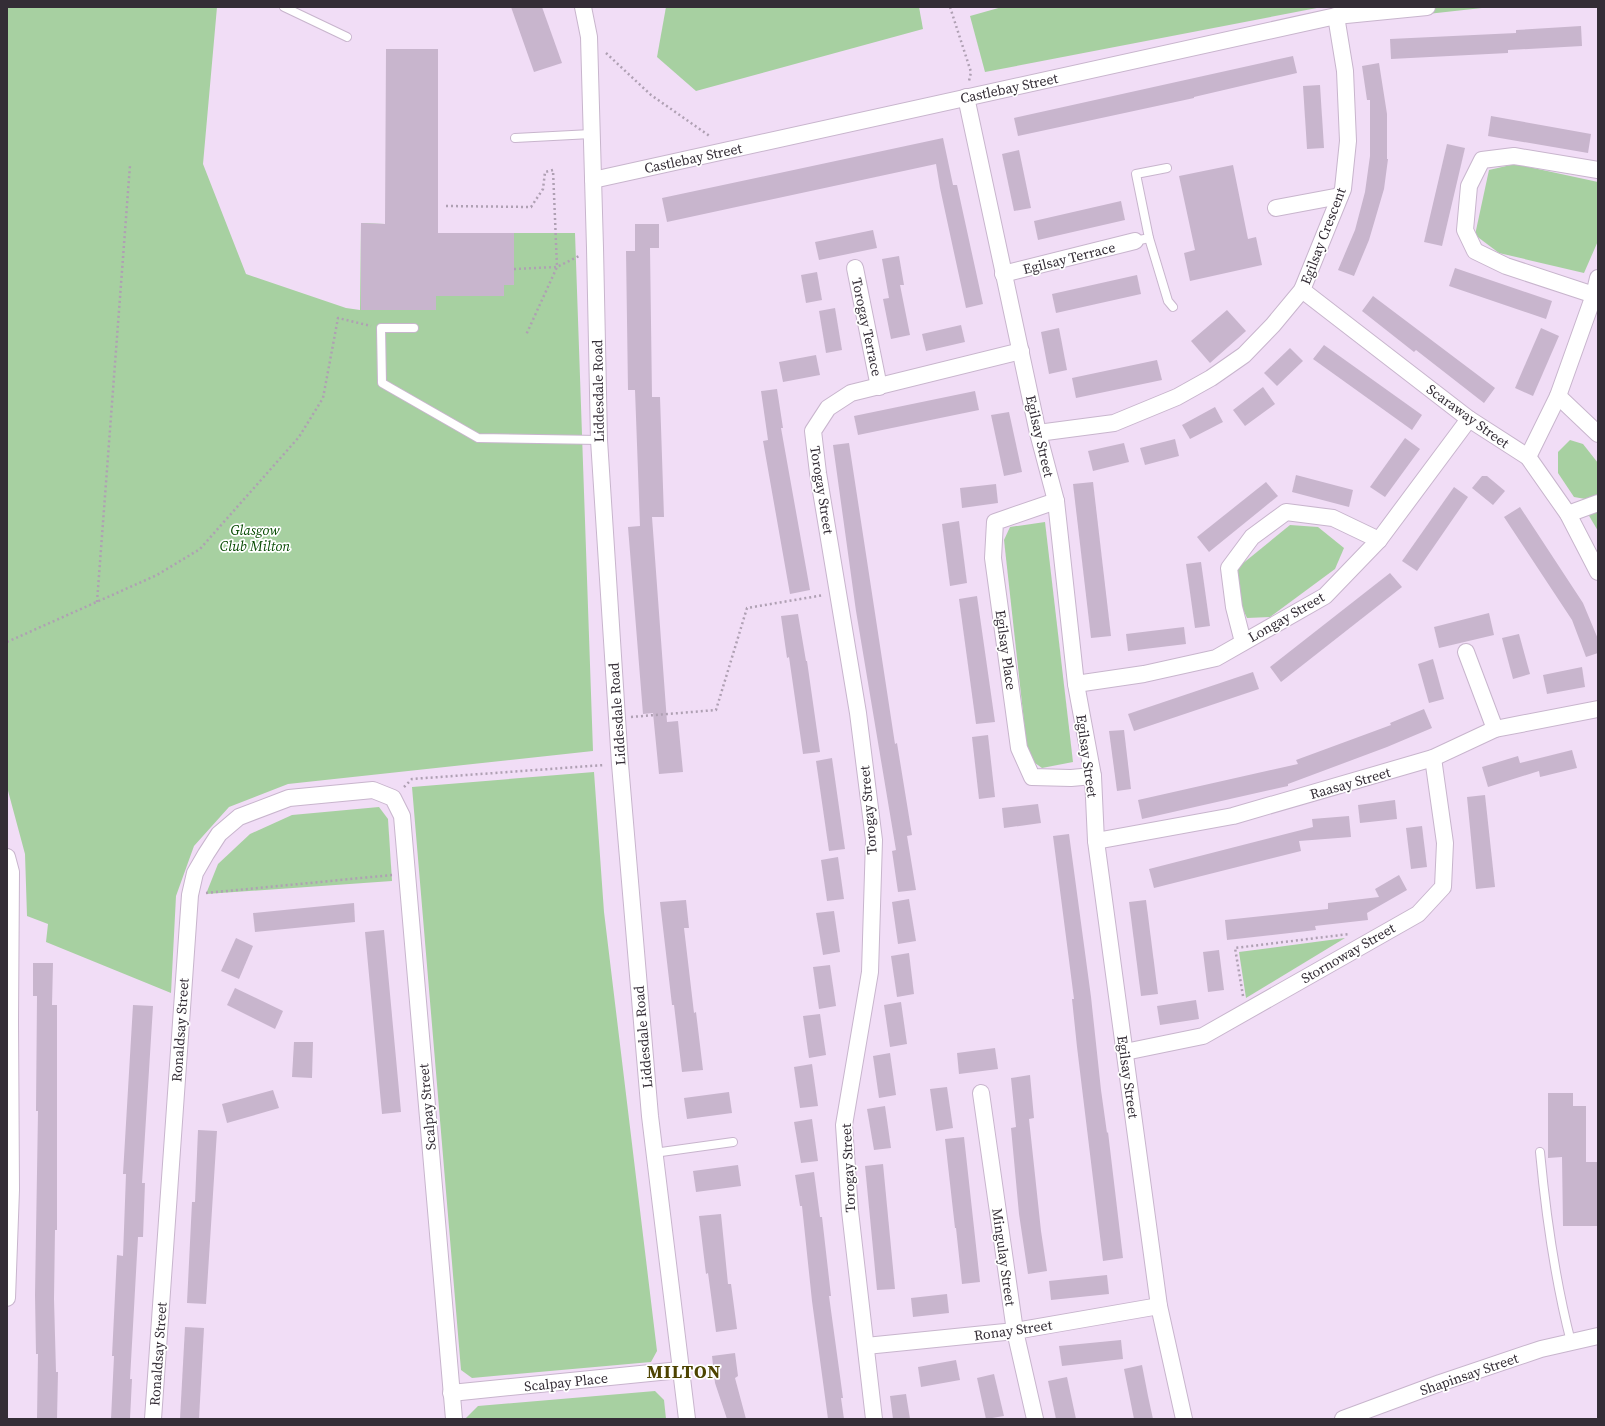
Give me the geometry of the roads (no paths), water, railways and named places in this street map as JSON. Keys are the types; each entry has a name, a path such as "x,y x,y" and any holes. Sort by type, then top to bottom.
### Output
{"street":[{"name":"Liddesdale Road","path":"583,7 589,37 599,440 620,764 654,1153 687,1419"},
{"name":"Castlebay Street","path":"593,180 1336,16 1427,7"},
{"name":"Egilsay Crescent","path":"1038,433 1114,423 1177,397 1210,378 1244,355 1273,325 1302,290 1343,189 1348,141 1345,71 1336,16"},
{"name":"Egilsay Street","path":"966,97 1038,433 1056,501 1076,684 1093,776 1096,841 1159,1306 1184,1419"},
{"path":"1594,303 1506,266 1476,251 1465,230 1469,186 1482,160 1514,156 1598,170"},
{"path":"1276,208 1340,196"},
{"name":"Egilsay Terrace","path":"1003,274 1142,240"},
{"name":"Torogay Terrace","path":"855,268 879,387"},
{"path":"1528,458 1558,396 1594,303 1598,278"},
{"name":"Scaraway Street","path":"1302,290 1469,419 1528,458 1568,514 1598,572"},
{"name":"Torogay Street","path":"874,1419 850,1211 844,1125 870,972 874,840 858,712 818,473 813,431 828,408 851,394 1021,351"},
{"path":"1558,396 1598,434"},
{"name":"Longay Street","path":"1076,684 1144,674 1216,658 1325,596 1379,540 1469,419"},
{"name":"Egilsay Place","path":"1056,501 995,522 993,558 1019,748 1032,777 1071,778 1093,776"},
{"path":"1568,514 1598,503"},
{"path":"1243,642 1234,607 1229,568 1252,537 1286,512 1333,518 1379,540"},
{"path":"1466,652 1495,729"},
{"name":"Raasay Street","path":"1096,841 1233,816 1433,758 1495,729 1598,709"},
{"name":"Stornoway Street","path":"1125,1052 1203,1036 1418,914 1443,887 1445,843 1433,758"},
{"name":"Ronaldsay Street","path":"153,1419 190,894 195,874 219,834 239,817 289,798 372,790 393,798"},
{"name":"Scalpay Street","path":"393,798 402,816 454,1419"},
{"path":"7,857 11,872 11,1190 7,1298"},
{"name":"Mingulay Street","path":"981,1094 1015,1331 1035,1419"},
{"name":"Ronay Street","path":"866,1346 1015,1331 1159,1306"},
{"name":"Shapinsay Street","path":"1343,1419 1440,1383 1526,1354 1598,1336"},
{"name":"Scalpay Place","path":"452,1393 680,1370"}],"lane":[{"path":"284,7 348,37"},
{"path":"514,138 591,134"},
{"path":"1167,168 1136,174 1142,240 1168,301 1173,307"},
{"path":"414,328 381,328 382,384 478,438 599,440"},
{"path":"654,1153 733,1142"},
{"path":"1540,1152 1546,1216 1571,1342"}],"district":[{"name":"MILTON","path":"684,1372"}],"park label":[{"name":"Glasgow Club Milton","path":"255,538"}]}
